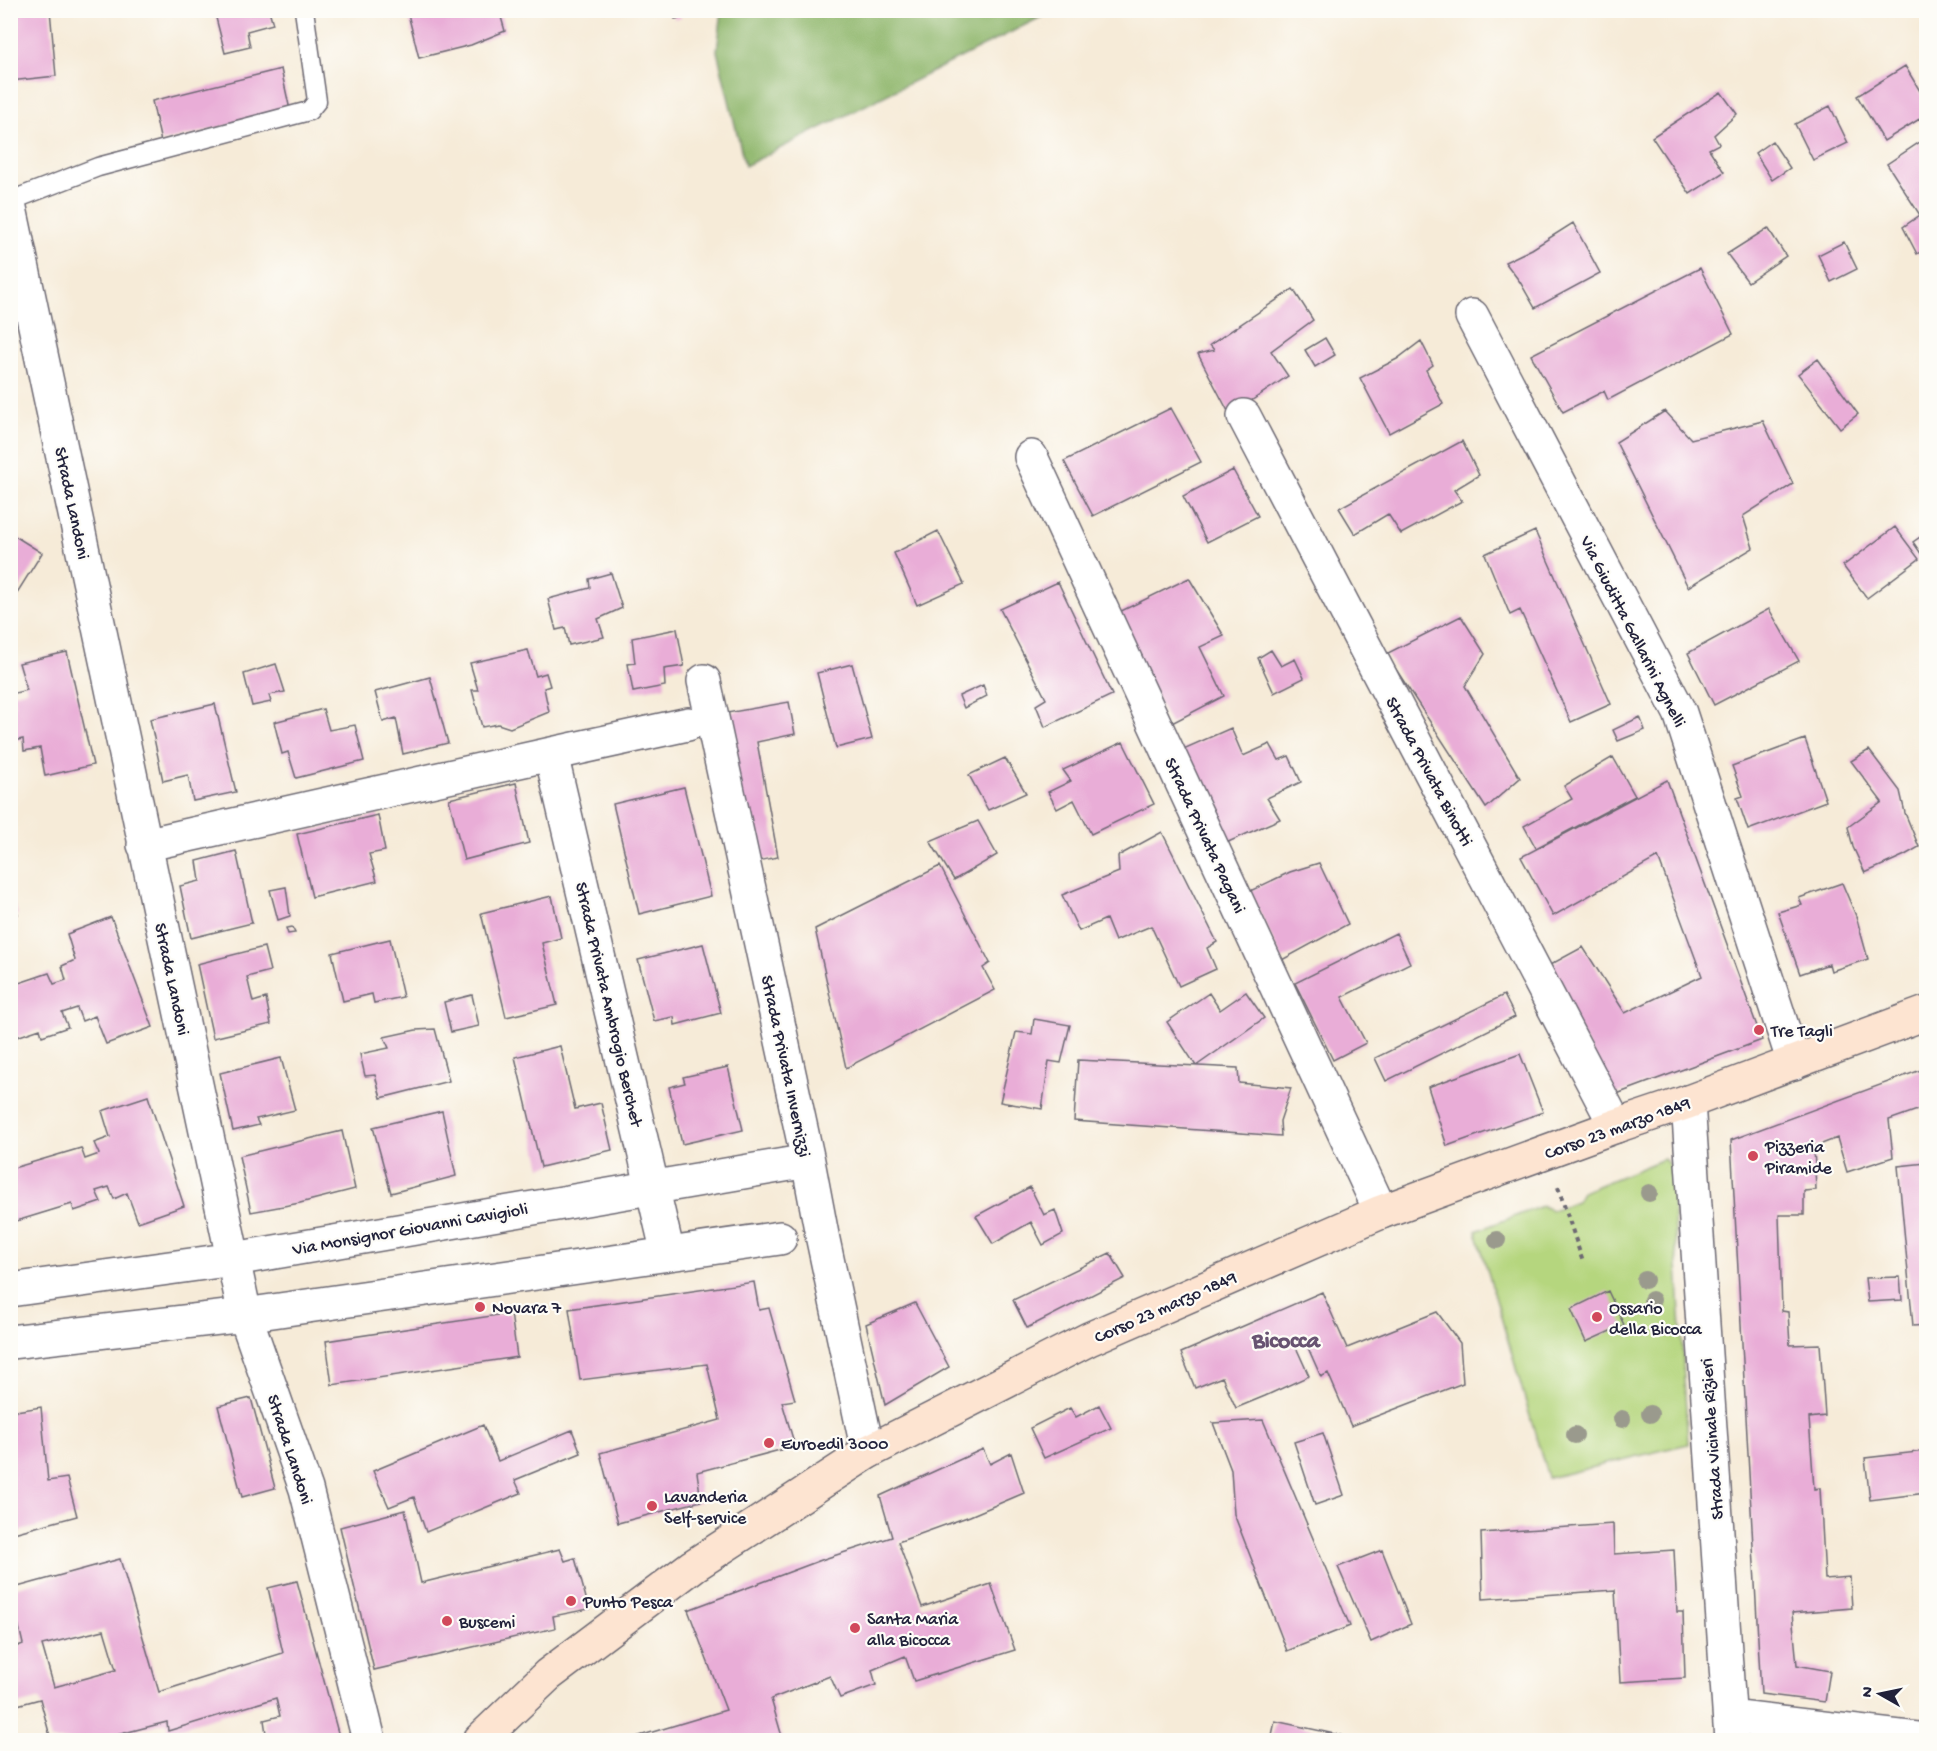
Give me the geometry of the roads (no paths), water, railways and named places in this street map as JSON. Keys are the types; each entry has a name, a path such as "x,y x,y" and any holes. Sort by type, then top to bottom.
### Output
{"main road":[{"name":"Corso 23 marzo 1849","path":"480,1740 548,1675 693,1566 868,1452 1089,1339 1381,1212 1688,1102 1926,1013"}],"street":[{"name":"Strada Landoni","path":"10,208 23,327 144,845 245,1314 306,1489 369,1740"},
{"name":"Via Giuditta Gallarini Agnelli","path":"1472,316 1680,713 1794,1063"},
{"name":"Strada Privata Binotti","path":"1244,416 1616,1126"},
{"name":"Strada Privata Pagani","path":"1031,457 1381,1212"},
{"name":"Strada Privata Invernizzi","path":"704,681 808,1161 868,1452"},
{"path":"144,845 688,724"},
{"name":"Strada Privata Ambrogio Berchet","path":"551,754 668,1254"},
{"name":"Strada Vicinale Rizieri","path":"1688,1102 1730,1729"},
{"name":"Via Monsignor Giovanni Cavigioli","path":"10,1290 234,1259 808,1161"},
{"path":"10,1342 245,1314 780,1238"},
{"path":"1730,1729 1926,1740"}],"lane":[{"path":"10,201 117,161 309,111 317,101 304,10"}],"place":[{"name":"Tre Tagli","path":"1759,1030"},
{"name":"Pizzeria Piramide","path":"1753,1156"},
{"name":"Novara 7","path":"480,1307"},
{"name":"Ossario della Bicocca","path":"1597,1317"},
{"name":"Euroedil 3000","path":"769,1443"},
{"name":"Lavanderia Self-service","path":"652,1506"},
{"name":"Punto Pesca","path":"571,1601"},
{"name":"Buscemi","path":"447,1621"},
{"name":"Santa Maria alla Bicocca","path":"855,1628"}],"district":[{"name":"Bicocca","path":"1286,1339"}]}
